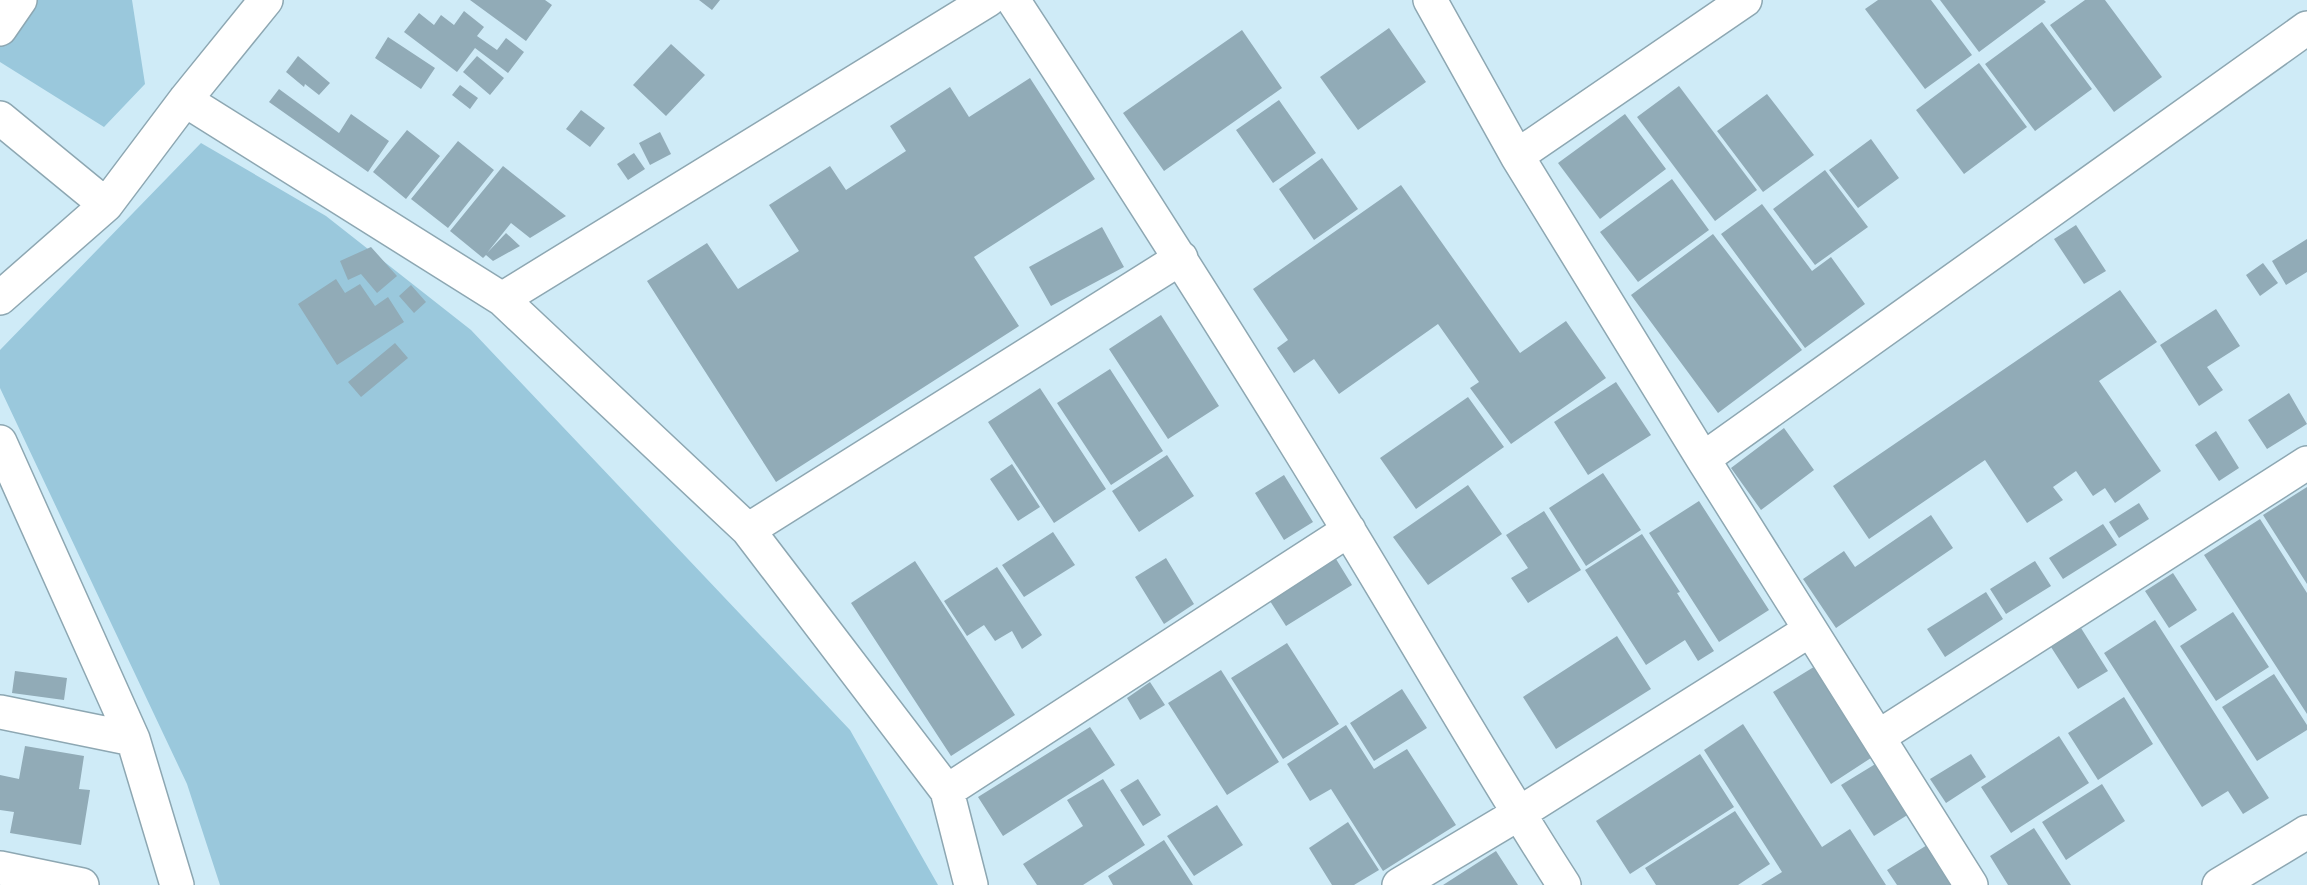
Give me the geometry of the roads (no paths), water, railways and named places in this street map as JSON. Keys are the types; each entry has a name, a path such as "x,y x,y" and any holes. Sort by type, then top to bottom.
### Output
{"street":[{"path":"0,29 20,0"},
{"path":"0,298 106,205 185,100 266,0"},
{"path":"502,299 988,0"},
{"path":"1013,0 1181,258 1349,531 1518,814 1564,885"},
{"path":"1430,0 1517,156 1702,459 1971,885"},
{"path":"1517,156 1745,0"},
{"path":"1702,459 2307,28"},
{"path":"185,100 502,299 748,530 946,791 971,885"},
{"path":"0,118 106,205"},
{"path":"748,530 1181,258"},
{"path":"0,442 133,739 177,885"},
{"path":"1878,737 2307,463"},
{"path":"946,791 1349,531"},
{"path":"1399,885 1518,814 1810,630"},
{"path":"0,712 133,739"},
{"path":"2219,885 2307,832"},
{"path":"0,868 82,885"}]}
